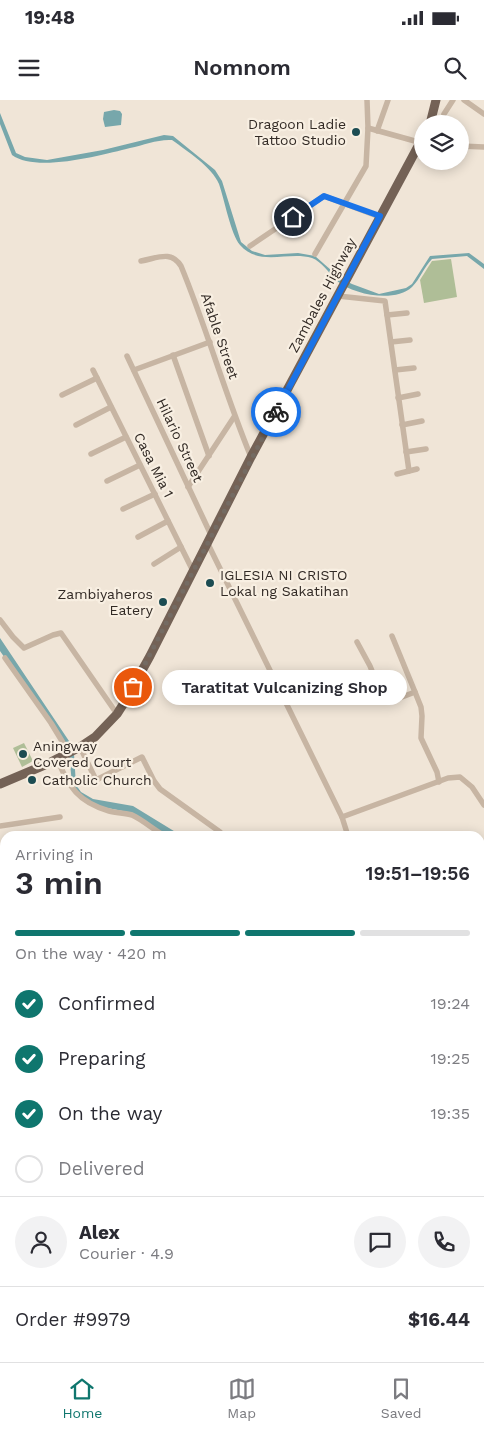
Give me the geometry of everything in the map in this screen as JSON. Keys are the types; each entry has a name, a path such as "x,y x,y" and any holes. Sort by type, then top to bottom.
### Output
{"main road":[{"path":"432,115 436,100"},
{"name":"Zambales Highway","path":"0,784 79,748 95,737 117,714 150,656 251,458 414,156"}],"street":[{"path":"315,254 366,166 367,100"},
{"path":"377,130 388,100"},
{"path":"444,114 453,100"},
{"path":"464,100 484,114"},
{"path":"368,128 414,140"},
{"path":"469,146 484,147"},
{"path":"250,246 321,198 327,196 380,216"},
{"name":"Afable Street","path":"141,261 170,256 176,258 181,266 210,342 234,417 251,458"},
{"path":"338,296 385,301 409,471"},
{"path":"387,315 407,313"},
{"path":"391,342 410,340"},
{"path":"134,370 210,342"},
{"path":"173,355 209,456"},
{"name":"Hilario Street","path":"127,356 188,487 209,539 342,817 346,831"},
{"path":"395,370 414,368"},
{"name":"Casa Mia 1","path":"93,370 193,571"},
{"path":"62,396 96,378"},
{"path":"398,398 418,394"},
{"path":"76,425 111,407"},
{"path":"188,487 234,417"},
{"path":"402,425 422,422"},
{"path":"91,454 126,436"},
{"path":"406,452 426,449"},
{"path":"107,482 140,465"},
{"path":"397,474 417,469"},
{"path":"123,509 155,494"},
{"path":"138,537 168,521"},
{"path":"154,564 182,548"},
{"path":"0,620 24,648 61,633 117,714"},
{"path":"392,636 419,703 422,716 421,738 439,782"},
{"path":"357,642 384,698 390,702 415,692"},
{"path":"5,658 51,723 64,746 64,775 76,794 93,806 112,812 132,815 157,831"},
{"path":"404,697 419,703"},
{"path":"79,748 96,780 142,757 160,789 219,831"},
{"path":"342,817 439,782 460,777 472,787 484,805"},
{"path":"0,826 60,817"}],"green space":[{"path":"451,259 457,297 424,303 420,280 432,261"},
{"name":"Aningway Covered Court","path":"24,743 33,761 22,767 13,748"}],"water":[{"path":"120,111 122,114 121,125 105,127 104,112"},
{"path":"0,113 16,153 25,157 47,160 103,150 164,135 173,136 215,170 222,181 241,242 252,251 265,255 298,253 315,256 340,278 379,294 406,288 412,284 430,256 469,253 484,264 484,269 467,256 432,259 415,284 405,292 385,296 354,290 337,281 322,265 312,258 303,256 265,257 248,252 237,240 216,178 198,160 172,140 156,141 70,161 52,163 23,160 12,155 0,124"},
{"path":"0,638 69,741 74,754 76,785 81,792 93,799 133,806 174,831 160,831 133,813 92,805 77,794 72,783 69,754 0,651"}],"way so far":[{"path":"133,687 276,412"}],"place":[{"name":"Dragoon Ladie Tattoo Studio","path":"356,132"},
{"name":"IGLESIA NI CRISTO Lokal ng Sakatihan","path":"210,583"},
{"name":"Zambiyaheros Eatery","path":"163,602"},
{"name":"Taratitat Vulcanizing Shop","path":"133,687"},
{"name":"Aningway Covered Court","path":"23,754"},
{"name":"Catholic Church","path":"32,780"}],"route":[{"path":"276,412 380,216 324,196 293,217"}]}
